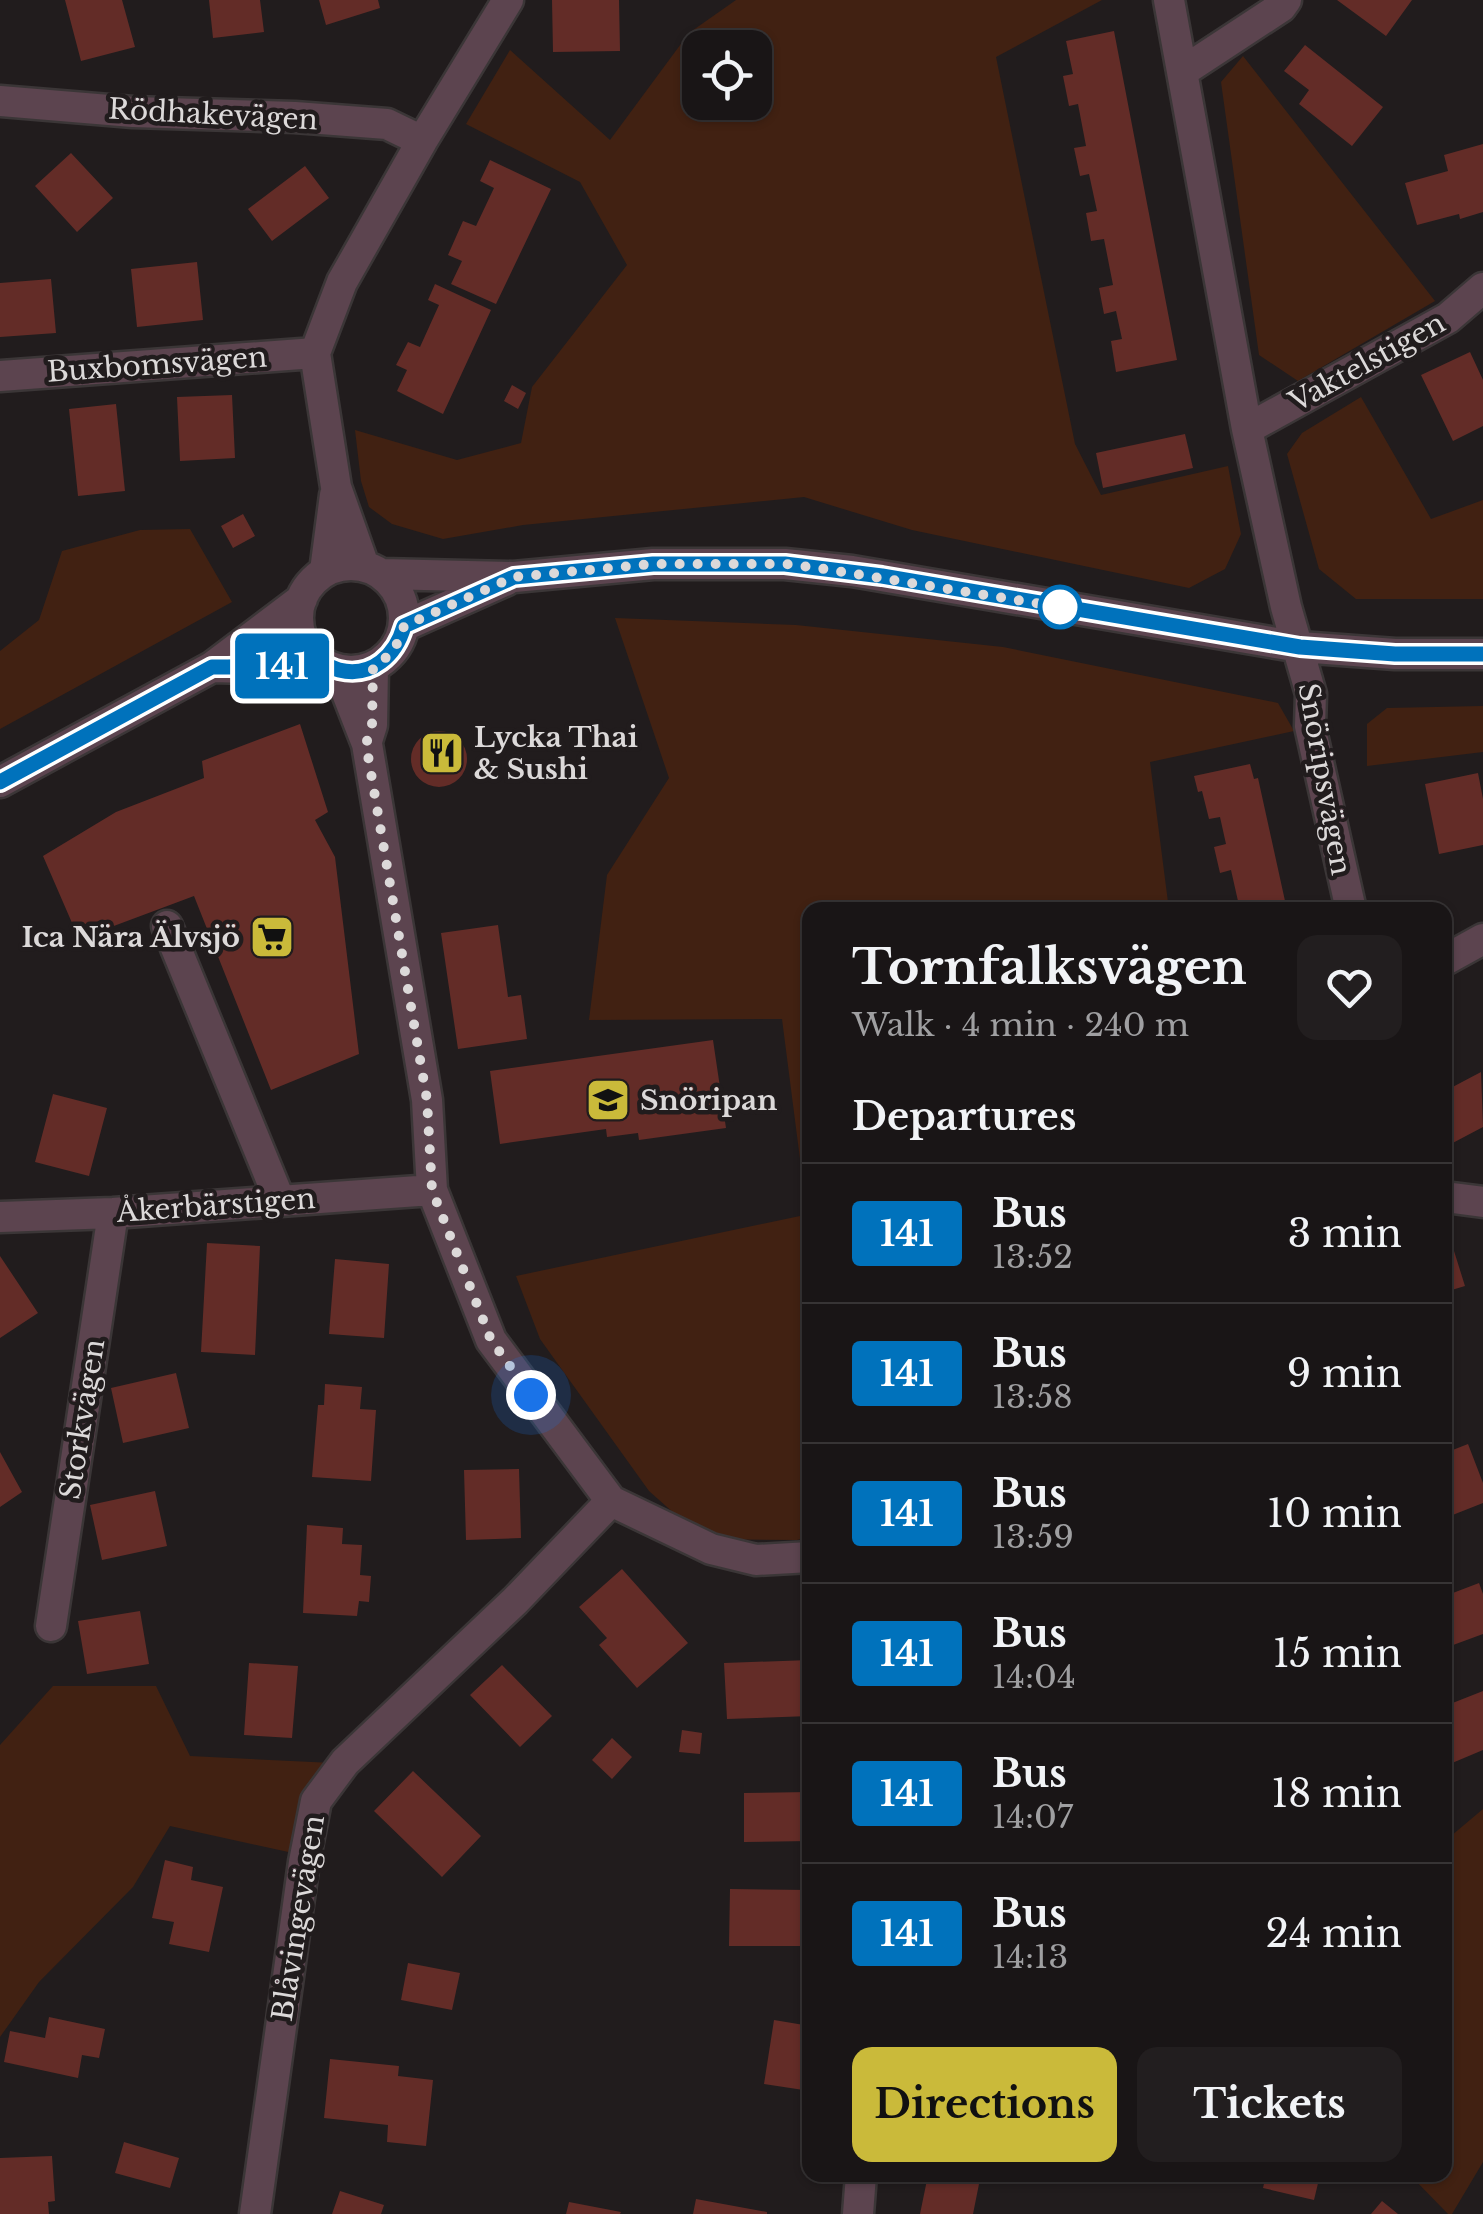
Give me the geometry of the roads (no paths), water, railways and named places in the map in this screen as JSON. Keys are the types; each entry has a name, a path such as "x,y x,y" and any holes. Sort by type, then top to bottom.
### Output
{"street":[{"path":"212,667 330,666 356,672 388,658 399,643 404,606 396,588 373,570 336,487 314,354 342,282 422,140 508,0"},
{"name":"Snöripsvägen","path":"1169,0 1247,429 1286,608 1311,694 1310,726 1348,902"},
{"path":"1182,72 1286,0"},
{"name":"Rödhakevägen","path":"0,101 133,112 387,124 422,140"},
{"name":"Vaktelstigen","path":"1247,429 1448,318 1483,288"},
{"name":"Buxbomsvägen","path":"0,376 314,354"},
{"path":"325,571 336,487"},
{"path":"802,1557 756,1560 710,1549 611,1501 491,1340 432,1190 427,1100 366,744 330,666 309,650 300,634 298,616 311,583 325,571 344,565 514,577 653,564 785,564 870,574 1300,647 1395,654 1483,654"},
{"path":"404,626 514,577"},
{"path":"0,782 212,667 302,598"},
{"path":"366,744 372,725 373,667"},
{"path":"167,926 280,1201"},
{"path":"1452,956 1483,939"},
{"name":"Åkerbärstigen","path":"0,1217 114,1213 432,1190"},
{"path":"1452,1199 1483,1202"},
{"name":"Storkvägen","path":"51,1626 114,1213"},
{"name":"Blåvingevägen","path":"255,2214 316,1801 344,1762 515,1601 611,1501"},
{"path":"858,2214 860,2182"}],"place":[{"name":"Lycka Thai & Sushi","path":"442,753"},
{"name":"Ica Nära Älvsjö","path":"272,937"},
{"name":"Snöripan","path":"608,1100"}]}
